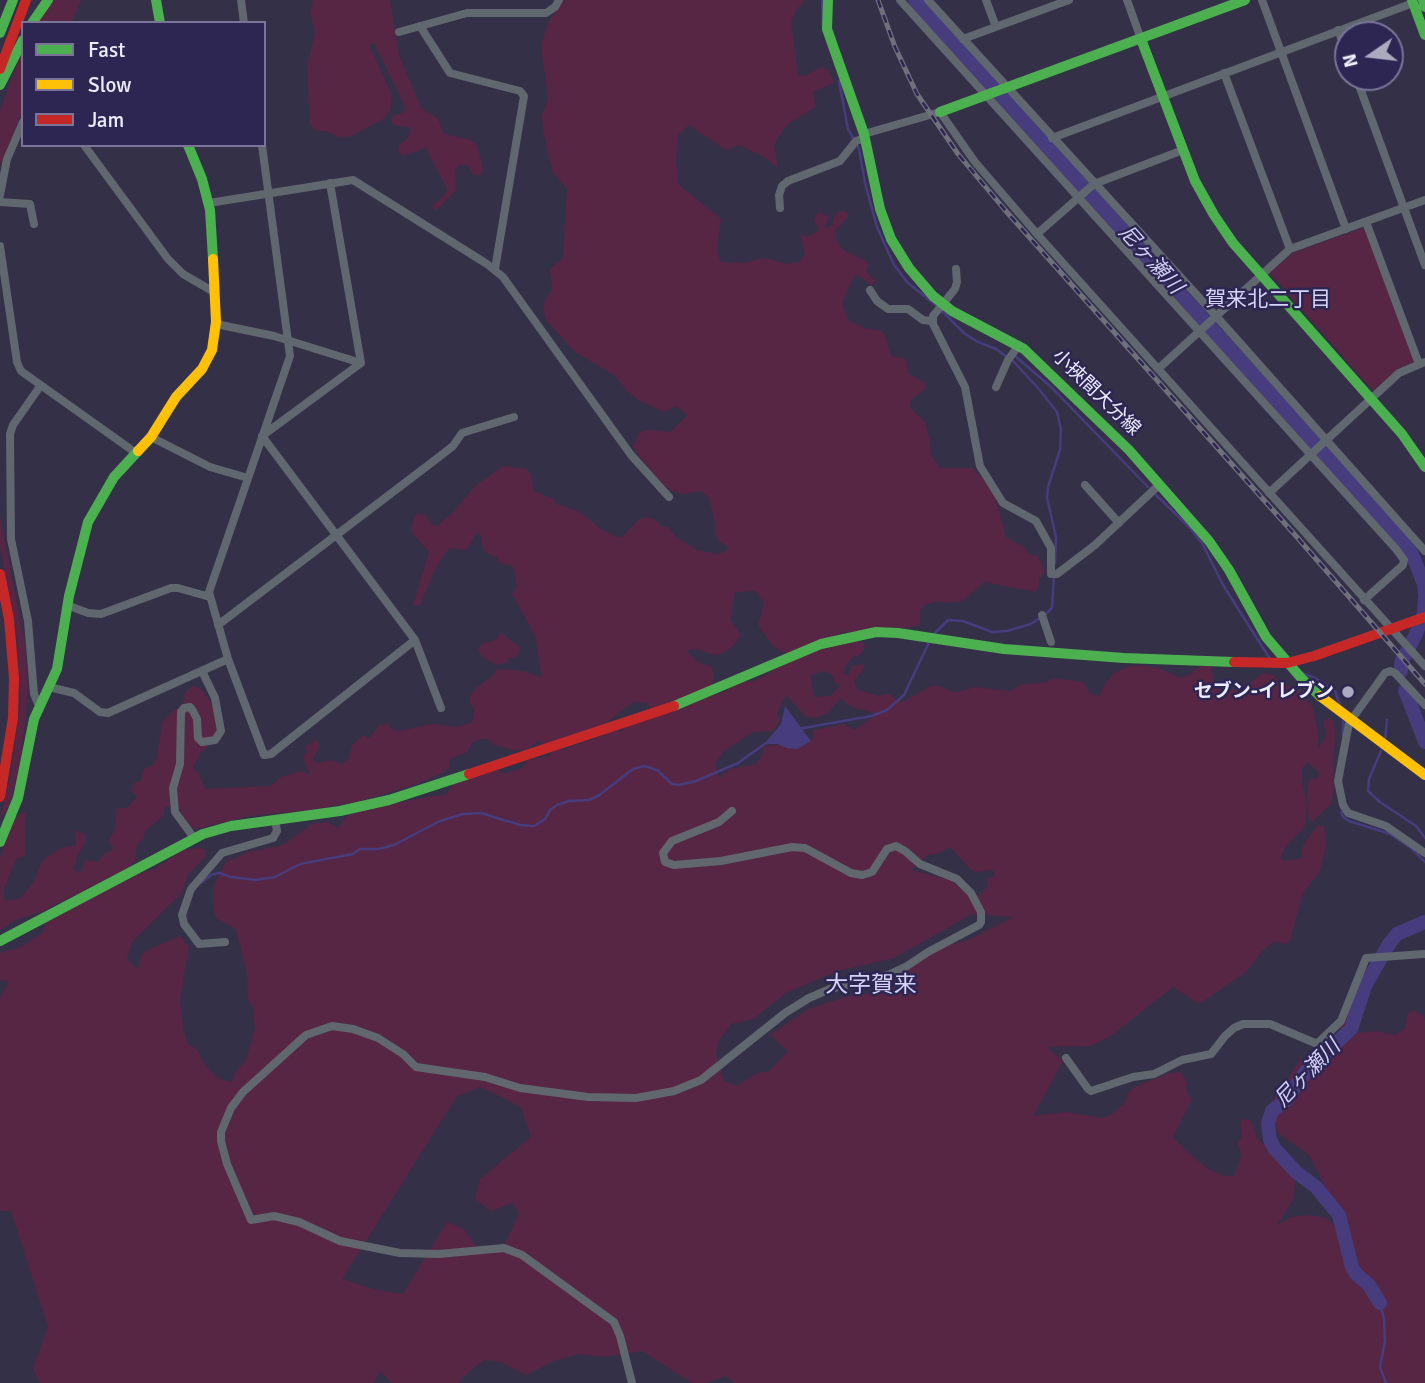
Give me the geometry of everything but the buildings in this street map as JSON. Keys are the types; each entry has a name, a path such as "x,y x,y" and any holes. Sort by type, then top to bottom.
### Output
{"main road":[{"path":"0,33 13,0"},
{"path":"0,69 26,0"},
{"path":"33,21 48,0"},
{"path":"156,0 160,21"},
{"name":"小挾間大分線","path":"828,0 827,29 864,136 880,209 891,239 914,275 940,307 1016,348 1129,450 1192,520 1215,550 1261,629 1287,663 1318,695 1425,775"},
{"path":"940,112 1245,0"},
{"path":"1416,1 1425,6"},
{"path":"1416,1 1425,35"},
{"path":"1141,38 1199,190 1214,215 1233,243 1402,434 1425,467"},
{"path":"0,85 21,44"},
{"path":"0,842 18,798 34,719 59,663 67,605 90,517 114,478 151,437 176,397 206,362 212,350 216,324 208,203 202,179 188,147"},
{"path":"0,574 9,619 14,678 13,718 0,797"},
{"path":"0,941 194,838 231,826 340,811 389,800 649,715 821,644 859,634 898,633 1004,649 1124,658 1287,663 1424,618"}],"street":[{"path":"241,0 244,21"},
{"path":"399,33 467,13 545,13 555,7 559,0"},
{"path":"900,0 988,94 1404,560 1402,567 1364,600"},
{"path":"928,0 1006,89 1216,316 1425,551"},
{"path":"986,0 996,27"},
{"path":"963,39 1054,3 1069,0"},
{"path":"1127,0 1141,38"},
{"path":"1262,0 1346,229"},
{"path":"1362,21 1416,1"},
{"path":"420,26 450,73 520,91 524,96 495,269"},
{"path":"1052,138 1334,31"},
{"path":"1224,73 1290,250"},
{"path":"1361,91 1425,265"},
{"path":"779,208 779,195 782,186 788,181 840,161 856,141 864,136 940,112 975,162 1037,234 1425,666"},
{"path":"0,195 7,159 21,127"},
{"path":"85,147 173,265 214,292"},
{"path":"262,147 289,342 289,362 210,587 210,597 228,659 262,753 268,756 415,639"},
{"path":"1037,234 1094,184 1183,150"},
{"path":"208,203 356,181 495,269 631,454 669,497"},
{"path":"330,183 360,363"},
{"path":"1158,369 1290,250 1425,200"},
{"path":"0,202 30,204 34,224"},
{"path":"1269,493 1399,373 1422,363 1366,222"},
{"path":"0,246 19,367 136,453"},
{"path":"932,321 956,285 956,269"},
{"path":"870,290 877,301 890,310 909,309 923,320 932,321"},
{"path":"932,321 965,387 980,466 1003,503 1036,521 1051,548 1054,574 1119,523 1159,485"},
{"path":"216,324 274,336 360,363"},
{"path":"996,387 1016,348"},
{"path":"262,436 360,363"},
{"path":"39,706 34,694 28,621 11,538 10,434 13,425 41,385"},
{"path":"218,625 452,448 462,433 514,417"},
{"path":"262,436 415,639 441,708"},
{"path":"151,437 210,467 248,478"},
{"path":"1085,485 1119,523"},
{"path":"67,605 88,613 101,614 171,588 210,597"},
{"path":"1042,615 1051,642"},
{"path":"50,687 74,693 105,713 228,659"},
{"path":"194,838 175,811 173,788 180,764 181,712 184,708 193,711 197,719 198,738 202,742 215,740 221,731 211,687 202,671"},
{"path":"1425,705 1397,675 1390,671 1382,677 1350,720 1338,781 1344,808 1350,815 1390,828 1425,853"},
{"path":"632,1383 614,1322 513,1251 503,1248 439,1254 400,1253 340,1241 299,1222 274,1216 251,1220 227,1164 221,1132 231,1108 243,1091 306,1035 331,1026 353,1029 378,1038 403,1054 416,1067 485,1077 520,1087 588,1097 636,1098 674,1091 701,1080 785,1013 809,998 830,989 898,971 981,922 981,912 971,893 957,879 920,864 896,846 887,849 872,872 862,875 851,873 805,848 792,847 728,860 674,865 665,862 663,853 672,841 719,822 732,811"},
{"path":"225,942 199,944 184,924 182,915 191,889 222,853 273,838 276,831 275,819"},
{"path":"1066,1058 1091,1091 1132,1077 1154,1074 1182,1060 1211,1054 1225,1036 1243,1024 1270,1024 1315,1043 1319,1042 1336,1028 1340,1021 1366,958 1425,954"}],"shaded area":[{"path":"51,0 81,0 72,21 36,21"},
{"path":"313,0 390,0 399,55 421,108 438,119 444,134 471,140 477,145 482,164 480,175 474,175 467,165 459,165 455,171 456,190 439,208 435,210 432,206 446,194 447,189 426,148 402,156 398,150 411,130 394,125 391,121 391,117 404,112 406,108 374,43 369,45 392,95 390,111 382,120 349,137 317,131 310,125 307,67 315,32 310,13"},
{"path":"564,0 805,0 796,10 791,22 798,75 804,76 822,67 829,71 834,83 813,92 816,107 788,124 778,137 774,145 778,168 764,157 739,145 726,150 689,125 678,135 678,184 721,219 717,248 720,262 744,263 763,258 787,264 799,262 805,255 800,234 807,237 819,230 814,220 817,214 820,212 829,217 824,227 826,228 833,224 838,212 847,213 849,216 835,230 835,239 843,250 866,261 869,265 866,271 875,281 872,286 858,275 854,276 842,303 848,320 865,328 882,331 891,356 906,359 908,373 925,383 925,389 911,400 910,408 925,422 931,456 940,468 972,468 985,481 995,497 1006,537 1025,548 1030,555 1038,556 1045,572 1039,579 1035,592 984,582 963,601 939,601 924,605 920,611 920,625 894,630 847,631 788,653 772,645 758,625 764,602 755,591 735,592 730,619 741,635 734,645 724,653 715,655 696,649 686,650 699,663 712,667 714,677 709,695 724,692 740,682 754,681 786,659 856,638 865,645 864,651 854,656 842,674 849,675 851,666 864,664 863,670 854,681 857,690 879,696 888,693 900,703 931,686 959,692 975,687 1010,691 1022,684 1045,683 1052,678 1083,682 1090,693 1099,697 1104,685 1114,673 1130,666 1158,668 1181,678 1206,664 1211,667 1216,688 1225,691 1250,683 1263,673 1273,675 1278,681 1299,690 1313,708 1318,748 1326,736 1323,721 1329,718 1333,721 1336,736 1331,804 1312,822 1308,817 1309,779 1317,779 1319,772 1307,762 1302,768 1307,805 1305,827 1287,845 1280,858 1284,861 1303,858 1301,849 1310,835 1318,825 1324,826 1326,846 1320,871 1303,893 1290,941 1285,944 1274,942 1262,951 1246,972 1199,1004 1173,987 1112,1035 1091,1046 1047,1047 1063,1061 1033,1116 1066,1112 1102,1118 1111,1115 1124,1104 1128,1093 1134,1087 1169,1073 1180,1072 1187,1082 1186,1088 1191,1101 1173,1137 1185,1150 1208,1169 1224,1176 1234,1176 1241,1155 1237,1142 1242,1137 1240,1124 1242,1119 1249,1120 1257,1138 1291,1170 1295,1183 1294,1198 1277,1225 1292,1217 1309,1215 1326,1218 1338,1229 1327,1190 1309,1155 1278,1133 1271,1102 1300,1059 1329,1055 1345,1016 1351,1010 1358,1033 1376,1031 1396,1035 1406,1027 1407,1014 1414,1010 1423,1016 1425,1383 735,1383 725,1376 706,1383 692,1383 642,1351 605,1357 579,1354 556,1360 526,1375 501,1362 484,1360 459,1383 392,1383 380,1371 374,1383 39,1383 33,1368 48,1327 11,1211 0,1211 0,998 9,982 0,980 0,953 21,947 43,932 45,923 134,875 156,868 182,850 206,850 206,856 188,874 181,894 132,942 127,959 138,970 140,957 145,951 180,936 189,947 180,1000 188,1044 196,1049 206,1066 219,1079 232,1082 235,1072 245,1062 255,1029 253,1008 248,1000 247,975 236,929 216,918 213,908 213,887 226,862 248,852 283,845 312,824 328,822 338,828 347,816 381,805 447,794 454,782 468,780 473,775 496,768 503,774 520,769 529,760 549,756 555,750 565,749 614,729 621,732 630,723 651,711 647,703 633,702 606,723 590,730 572,734 548,745 537,741 530,748 517,751 494,745 487,739 480,739 472,743 467,752 450,759 449,767 443,773 414,785 360,801 310,810 249,816 196,829 182,817 179,805 165,807 163,816 145,831 144,838 137,844 135,861 129,867 0,930 0,858 14,819 25,812 25,856 17,858 4,888 4,898 8,901 23,895 46,858 61,848 76,845 75,830 86,835 76,864 72,867 78,873 81,872 85,860 98,862 105,853 112,851 113,847 108,841 115,830 117,808 127,808 137,797 131,790 135,782 140,782 144,769 153,765 157,758 162,722 184,705 183,696 189,688 195,686 202,690 212,704 217,721 216,739 199,755 193,768 198,772 205,789 271,786 281,777 301,771 310,775 303,757 308,751 305,746 317,740 320,744 313,760 319,763 332,760 342,764 349,758 352,745 363,735 369,738 379,725 389,724 391,729 399,731 433,724 455,727 472,723 474,709 470,696 477,687 495,674 497,669 524,671 542,678 535,635 512,594 517,586 514,569 497,561 498,556 484,551 480,533 477,533 466,550 450,548 446,552 436,567 420,605 413,605 429,552 413,534 411,528 415,515 418,513 426,516 432,525 437,526 476,485 504,466 526,469 531,474 534,491 553,499 556,504 578,511 604,531 618,537 622,537 639,519 646,517 654,519 662,527 668,527 676,537 697,550 717,554 728,547 715,535 709,498 701,491 683,494 671,491 654,477 633,447 639,433 646,430 670,432 688,415 676,406 664,412 638,400 614,375 575,352 546,320 543,309 552,290 550,269 563,258 567,189 553,173 543,131 542,115 548,99 541,45 549,21","holes":["826,671 840,686 830,696 814,697 810,675","786,695 805,716 815,718 826,714 841,698 851,707 878,714 854,730 844,724 814,730 813,738 805,743 764,746 757,764 730,769 720,778 715,764 724,751 753,732 773,731 780,721 777,713","950,847 971,870 993,870 995,876 987,878 988,885 981,895 970,896 950,880 911,870 928,855 937,854","972,914 1013,917 966,941 946,945 905,968 877,993 849,996 808,1009 770,1035 788,1051 769,1071 755,1074 737,1086 724,1081 716,1054 719,1041 731,1024 753,1019 786,993 838,971 894,958","480,1087 521,1108 531,1137 480,1179 475,1199 491,1211 513,1203 519,1213 501,1252 481,1253 464,1229 447,1222 403,1294 377,1290 342,1279 457,1096"]},
{"path":"21,53 21,115 0,166 0,111"},
{"path":"1365,227 1414,359 1412,363 1399,368 1373,391 1270,273 1293,253"},
{"path":"0,517 24,638 28,683 19,765 12,797 6,812 0,818 11,774 21,698 17,632 0,547"},
{"path":"503,634 520,648 516,658 509,658 507,662 497,665 482,657 478,650 482,644 496,640"},
{"path":"785,706 811,741 797,749 764,744 781,724"}],"waterway":[{"path":"822,0 823,28"},
{"name":"尼ヶ瀬川","path":"915,0 1399,536 1412,554 1425,593"},
{"path":"839,81 848,129 859,149 877,227 894,265 908,283 964,333 996,349 1014,362 1057,412 1061,429 1060,450 1047,498 1056,537 1055,563"},
{"path":"1015,356 1050,386 1148,487"},
{"path":"1154,493 1202,543 1223,585 1270,659"},
{"path":"934,634 948,620 963,621 992,632 1031,624 1052,608 1054,576"},
{"name":"尼ヶ瀬川","path":"1401,671 1401,663 1424,613 1425,598"},
{"path":"798,729 871,716 887,710 904,695 930,640"},
{"path":"1302,673 1335,691 1340,705"},
{"name":"尼ヶ瀬川","path":"1405,690 1425,742"},
{"path":"1385,740 1387,720"},
{"path":"1343,721 1343,736"},
{"path":"201,883 211,875 219,873 256,880 275,877 300,864 353,854 360,849 378,849 394,845 440,821 463,814 481,813 520,825 534,826 545,819 557,805 598,796 633,769 644,766 657,770 672,784 679,785 696,781 738,763 766,743"},
{"path":"1381,751 1369,779 1368,791 1416,826 1425,838"},
{"path":"1341,812 1349,821 1390,834 1411,848 1425,862"},
{"name":"尼ヶ瀬川","path":"1380,1303 1369,1285 1352,1267 1339,1215 1316,1187 1296,1172 1275,1149 1270,1140 1268,1123 1272,1111 1287,1099 1306,1071 1351,1029 1365,986 1389,944 1397,934 1425,922"},
{"path":"1380,1303 1385,1341 1380,1367 1386,1383"}],"railway":[{"path":"878,0 895,47 917,94 958,154 1425,684"}],"traffic: fast":[{"path":"0,33 13,0"},
{"path":"33,21 48,0"},
{"path":"156,0 160,21"},
{"path":"828,0 827,29 864,134 880,209 891,239 909,268 933,296 952,311 1024,349 1129,450 1209,541 1229,570 1266,637 1320,696"},
{"path":"940,112 1245,0"},
{"path":"1412,0 1425,35"},
{"path":"1423,0 1425,7"},
{"path":"1141,39 1195,181 1214,215 1233,243 1402,434 1425,467"},
{"path":"0,85 21,44"},
{"path":"189,147 202,179 210,210 213,259"},
{"path":"0,842 18,798 34,719 57,669 69,596 88,522 114,477 138,451"},
{"path":"674,706 821,644 876,632 1004,649 1124,658 1234,662"},
{"path":"0,941 203,834 231,826 340,811 389,800 469,774"}],"traffic: slow":[{"path":"138,451 151,437 176,397 202,369 212,350 216,322 213,259"},
{"path":"1320,696 1425,775"}],"traffic: jam":[{"path":"0,69 26,0"},
{"path":"0,574 9,619 14,678 13,718 0,797"},
{"path":"1234,662 1287,663 1425,617"},
{"path":"469,774 674,706"}],"place":[{"name":"セブン-イレブン","path":"1348,692"}],"district":[{"name":"賀来北二丁目","path":"1268,300"},
{"name":"大字賀来","path":"871,986"}]}
